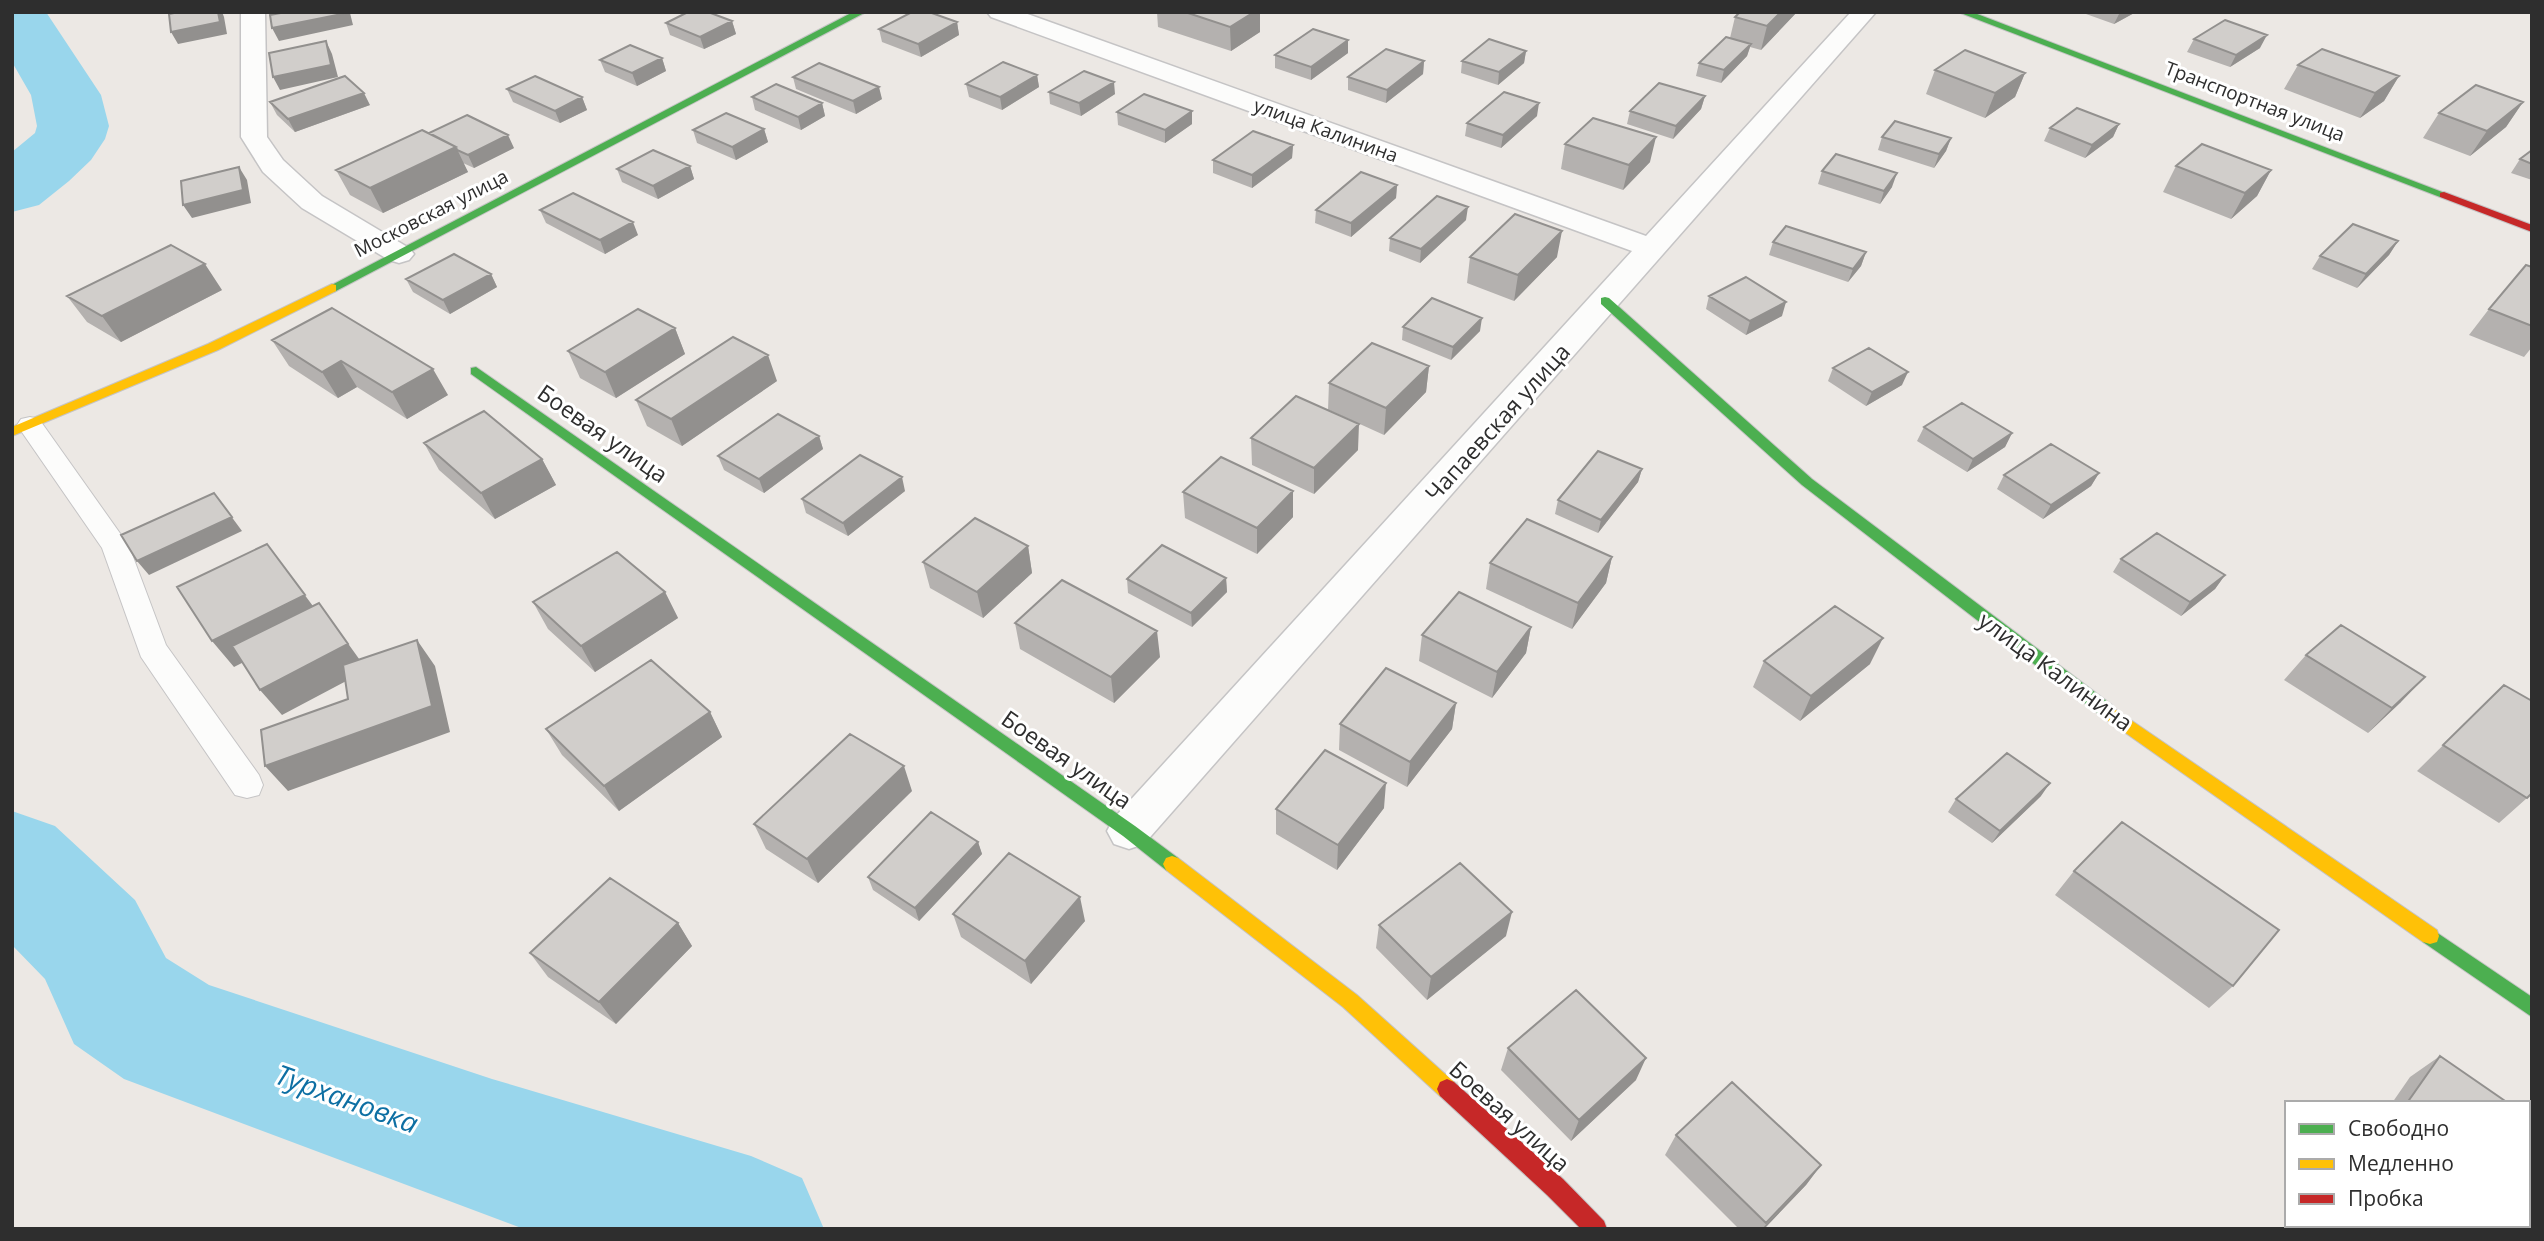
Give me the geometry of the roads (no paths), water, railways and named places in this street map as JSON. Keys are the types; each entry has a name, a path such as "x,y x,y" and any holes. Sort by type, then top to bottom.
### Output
{"street":[{"path":"253,12 254,137 274,166 312,202 399,254"},
{"name":"Московская улица","path":"21,428 214,347 399,254 861,12"},
{"name":"улица Калинина","path":"999,12 1652,248"},
{"name":"Чапаевская улица","path":"1129,831 1864,12"},
{"name":"Транспортная улица","path":"1963,12 2532,229"},
{"name":"улица Калинина","path":"1605,301 1807,482 1951,594 2098,704 2532,1009"},
{"name":"Боевая улица","path":"476,372 1129,831 1350,1001 1555,1187 1596,1229"}],"lane":[{"path":"21,428 115,546 152,649 247,785"}],"waterway":[{"name":"Турхановка","path":"12,189 59,151 69,139 73,126 72,111 66,95 47,62 17,22 14,12"},
{"name":"Турхановка","path":"12,863 90,940 120,1001 171,1035 492,1149 751,1229"}]}
